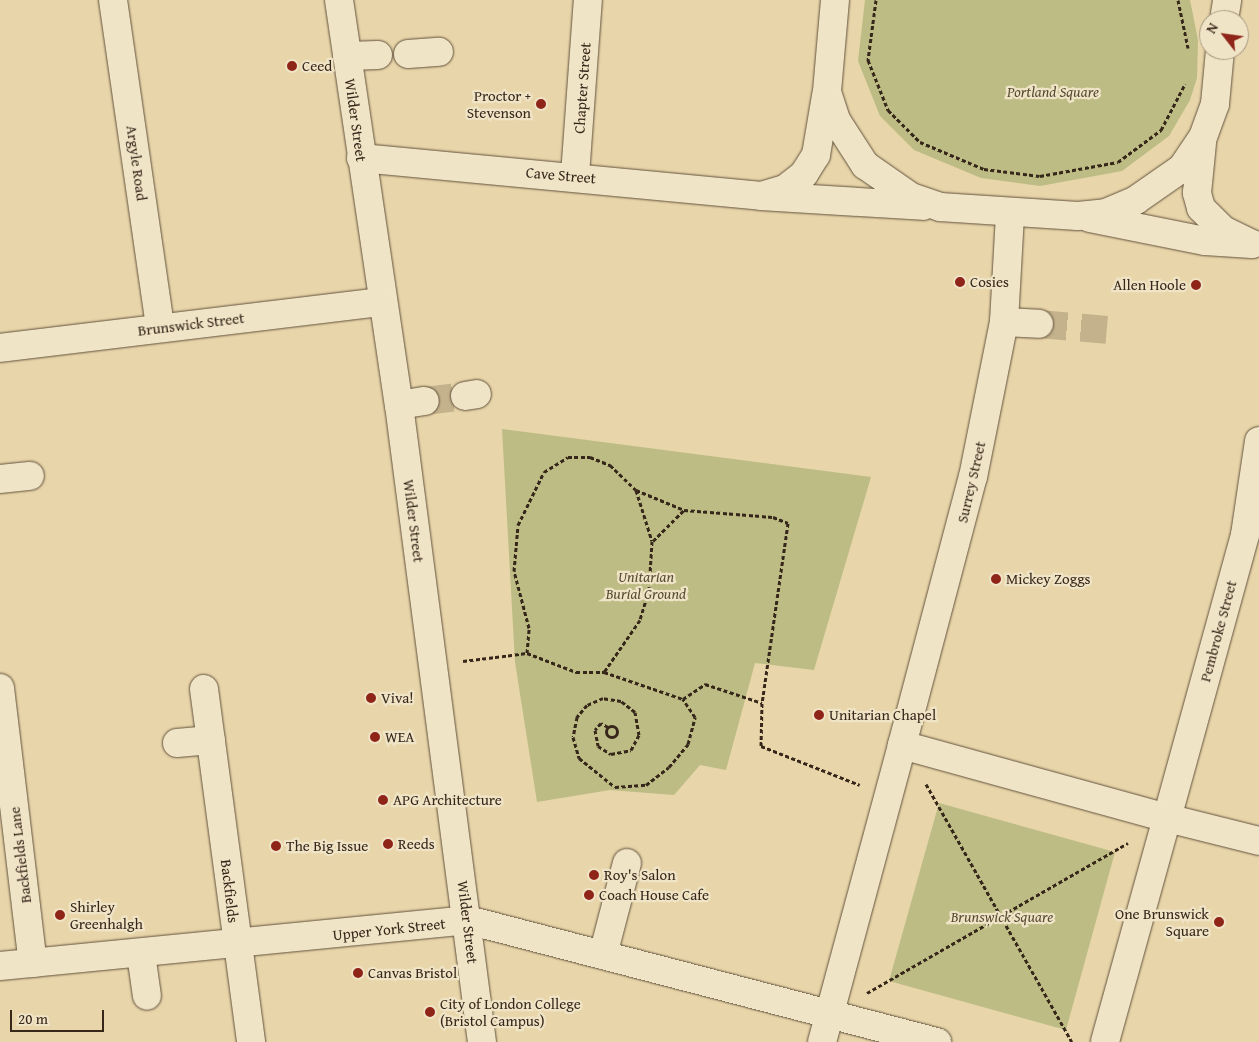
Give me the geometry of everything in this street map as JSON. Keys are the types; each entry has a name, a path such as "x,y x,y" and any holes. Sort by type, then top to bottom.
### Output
{"street":[{"name":"Argyle Road","path":"113,0 160,327"},
{"name":"Wilder Street","path":"339,0 382,302 412,403 482,1042"},
{"name":"Chapter Street","path":"575,176 588,0"},
{"path":"761,196 786,189 804,174 816,155 827,92 835,0"},
{"path":"408,54 439,52"},
{"path":"347,56 378,56"},
{"path":"1219,60 1215,104 1203,137 1197,193 1201,208 1223,230 1256,244"},
{"path":"827,92 848,143 866,165 912,197 940,207"},
{"path":"761,196 940,207 1010,214 1078,216 1106,213 1161,185 1182,168 1203,137"},
{"name":"Cave Street","path":"361,158 575,176 761,196"},
{"name":"Surrey Street","path":"902,745 973,477 1004,322 1010,214"},
{"path":"1078,216 1205,241 1256,244"},
{"name":"Brunswick Street","path":"0,348 160,327 382,302"},
{"path":"1004,322 1038,324"},
{"name":"Pembroke Street","path":"1167,818 1245,535 1259,441"},
{"path":"0,479 30,476"},
{"name":"Backfields Lane","path":"0,688 33,963"},
{"name":"Backfields","path":"204,688 251,1042"},
{"path":"177,743 211,740"},
{"path":"822,1042 828,1012 902,745 1259,842"},
{"path":"1105,1042 1167,818"},
{"path":"603,955 627,863"},
{"name":"Upper York Street","path":"0,966 237,945 468,920 828,1012 937,1042"},
{"path":"141,954 147,996"}],"path":[{"path":"876,0 868,60 888,110 920,142 984,169 1040,176 1118,162 1161,130 1177,104 1187,76"},
{"path":"1178,0 1189,58"},
{"path":"527,653 529,628 518,594 513,545 524,506 544,472 568,457 590,456 610,465 636,490 684,510 774,517 788,523 762,703 761,746 868,789 890,790"},
{"path":"604,672 640,620 649,590 652,541 636,490"},
{"path":"652,541 684,510"},
{"path":"455,662 527,653 576,672 604,672 683,699 695,715 691,736 669,767 646,784 615,787 579,758 572,737 577,717 587,705 603,698 621,701 636,712 639,734 631,750 611,754 598,746 595,730 601,723 608,727"},
{"path":"683,699 705,684 762,703"},
{"path":"902,745 1072,1042"},
{"path":"828,1012 1001,916 1167,818"}],"green space":[{"name":"Portland Square","path":"865,0 1190,0 1198,40 1197,78 1190,100 1169,136 1122,171 1040,186 981,178 914,150 880,116 858,61"},
{"name":"Unitarian Burial Ground","path":"502,429 871,477 814,670 755,663 726,770 700,765 674,795 610,790 537,802 515,662"},
{"name":"Brunswick Square","path":"939,803 1115,852 1066,1030 889,981"}],"tunnel":[{"path":"1039,324 1107,330"},
{"path":"425,401 465,396"}],"place":[{"name":"Ceed","path":"292,66"},
{"name":"Proctor + Stevenson","path":"541,104"},
{"name":"Cosies","path":"960,282"},
{"name":"Allen Hoole","path":"1196,285"},
{"name":"Mickey Zoggs","path":"996,579"},
{"name":"Viva!","path":"371,698"},
{"name":"Unitarian Chapel","path":"819,715"},
{"name":"WEA","path":"375,737"},
{"name":"APG Architecture","path":"383,800"},
{"name":"Reeds","path":"388,844"},
{"name":"The Big Issue","path":"276,846"},
{"name":"Roy's Salon","path":"594,875"},
{"name":"Coach House Cafe","path":"589,895"},
{"name":"Shirley Greenhalgh","path":"60,915"},
{"name":"One Brunswick Square","path":"1219,922"},
{"name":"Canvas Bristol","path":"358,973"},
{"name":"City of London College (Bristol Campus)","path":"430,1012"}]}
